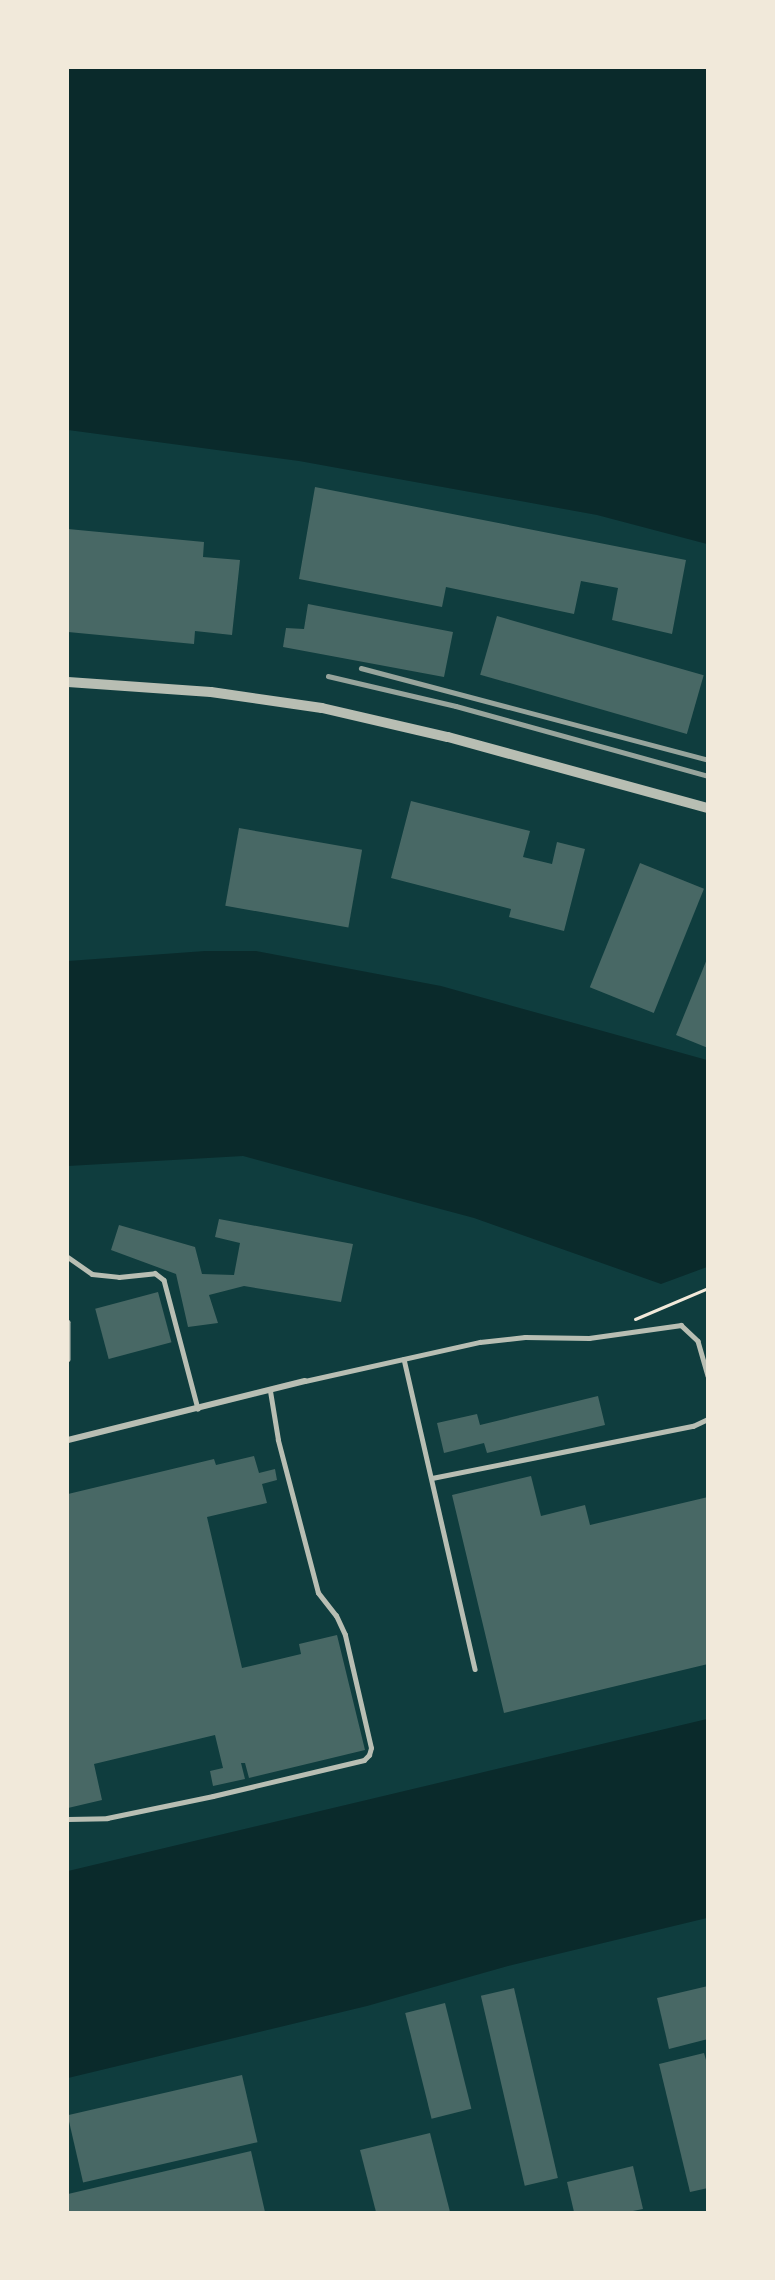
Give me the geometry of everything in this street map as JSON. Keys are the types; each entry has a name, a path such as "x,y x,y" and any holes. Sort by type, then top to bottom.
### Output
{"street":[{"path":"68,682 211,692 322,708 448,737 708,808"},
{"path":"68,1440 305,1381"}],"lane":[{"path":"68,1257 92,1274 119,1277 155,1274 164,1280 199,1409"},
{"path":"68,1322 68,1359"},
{"path":"305,1381 480,1342 525,1337 589,1338 681,1325 698,1341 708,1376"},
{"path":"404,1359 475,1669"},
{"path":"68,1819 107,1818 213,1796 364,1760 369,1755 371,1748 345,1635 336,1616 318,1593 276,1430 270,1391"},
{"path":"432,1478 693,1426 708,1419"}],"path":[{"path":"632,1320 708,1288"}],"water":[{"path":"68,68 707,68 707,544 597,515 299,461 68,430"},
{"path":"205,951 256,951 441,986 707,1060 707,1267 661,1284 474,1218 243,1156 68,1166 68,961"},
{"path":"707,1719 707,1918 508,1966 367,2006 68,2078 68,1871"}],"building":[{"path":"315,487 686,560 672,634 612,620 618,588 581,581 574,614 446,587 442,607 299,579"},
{"path":"68,529 204,542 203,557 240,560 232,635 195,631 194,644 68,632"},
{"path":"308,604 453,632 444,677 283,647 286,628 304,629"},
{"path":"497,616 704,675 687,734 480,675"},
{"path":"411,801 530,831 523,857 552,864 557,842 585,849 564,931 509,917 511,909 391,878"},
{"path":"239,828 362,850 348,928 225,906"},
{"path":"640,863 704,889 654,1013 590,987"},
{"path":"708,959 708,1048 676,1035"},
{"path":"219,1219 353,1244 341,1302 244,1286 209,1295 218,1323 188,1327 176,1274 111,1250 119,1225 195,1247 202,1274 234,1275 240,1243 215,1237"},
{"path":"158,1292 171,1342 109,1359 95,1309"},
{"path":"598,1396 605,1425 487,1453 484,1443 444,1453 437,1423 477,1414 480,1425"},
{"path":"254,1456 259,1473 275,1469 277,1480 262,1484 267,1503 207,1517 242,1668 301,1654 299,1644 337,1635 365,1750 249,1778 245,1763 241,1763 245,1779 213,1786 210,1771 223,1768 215,1735 94,1764 102,1800 68,1808 68,1494 214,1459 216,1465"},
{"path":"531,1476 541,1516 585,1505 590,1525 708,1497 708,1664 504,1713 452,1495"},
{"path":"708,1986 708,2039 669,2049 657,1998"},
{"path":"514,1988 558,2178 525,2186 481,1996"},
{"path":"445,2003 471,2109 432,2119 405,2013"},
{"path":"704,2053 708,2067 708,2188 690,2192 659,2064"},
{"path":"242,2075 258,2142 83,2182 68,2115"},
{"path":"430,2133 450,2212 376,2212 360,2150"},
{"path":"251,2151 265,2212 68,2212 68,2194"},
{"path":"633,2166 643,2209 628,2212 574,2212 567,2182"}],"railway":[{"path":"361,668 708,760"},
{"path":"328,676 456,706 708,776"}]}
